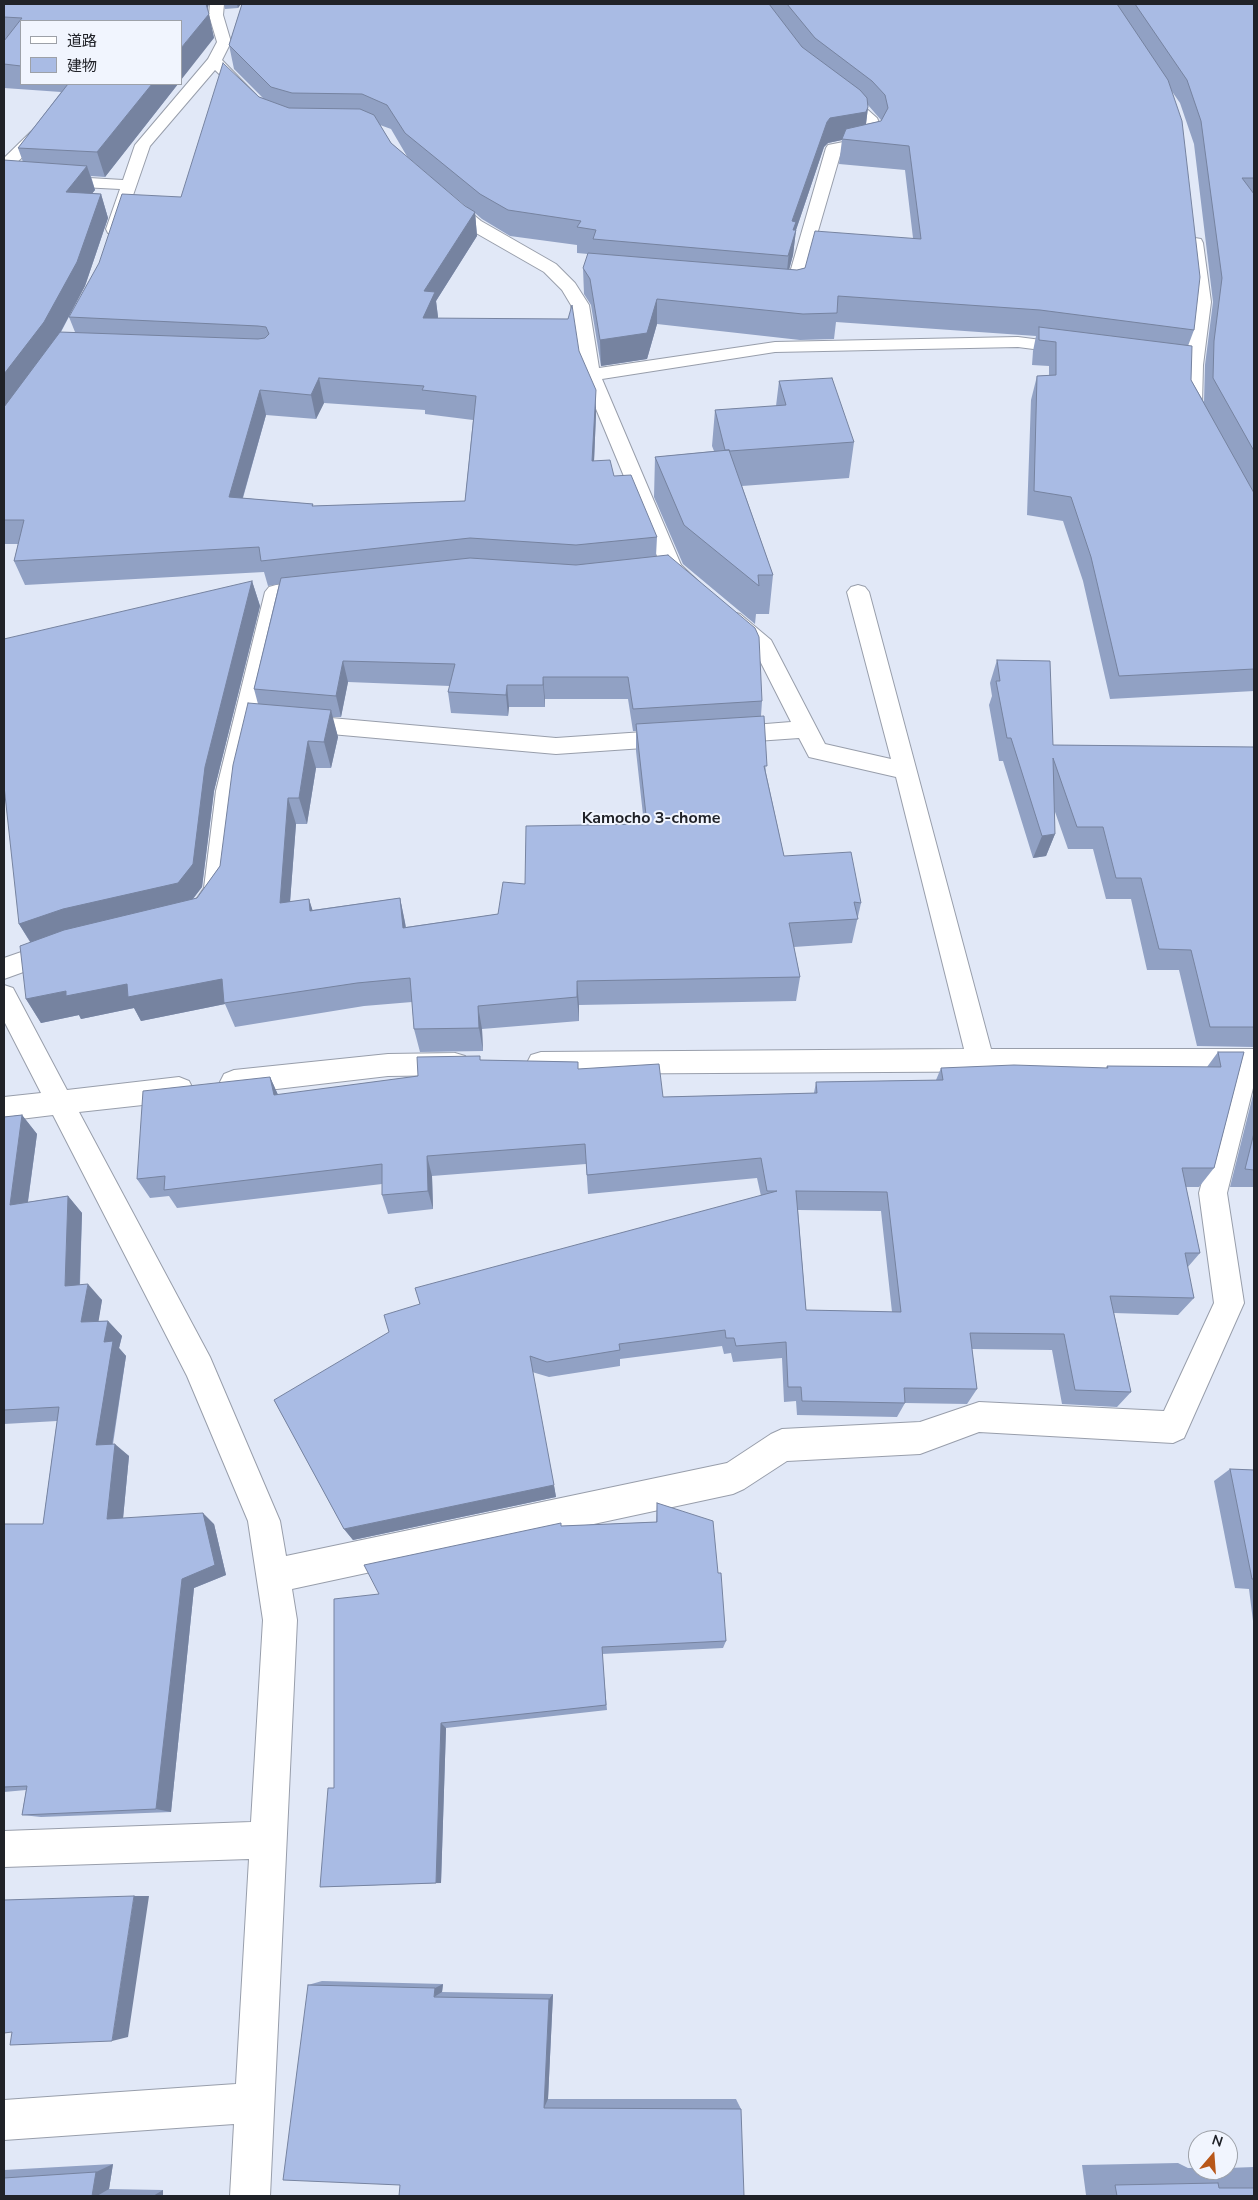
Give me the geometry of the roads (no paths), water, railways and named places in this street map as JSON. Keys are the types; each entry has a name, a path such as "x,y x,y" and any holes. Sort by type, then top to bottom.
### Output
{"street":[{"path":"108,246 142,145 214,61 224,42 211,12 235,13"},
{"path":"214,61 263,109"},
{"path":"765,287 794,289 834,148 870,142 875,132 872,120 863,110 827,83"},
{"path":"4,166 76,98 87,85"},
{"path":"4,178 128,185"},
{"path":"438,193 475,225 550,268 569,287 580,305 591,375 663,569 710,600 763,645 817,751 906,771"},
{"path":"1193,224 1202,302 1194,365 1194,403 1212,438"},
{"path":"550,268 580,271"},
{"path":"591,375 775,348 1018,342 1086,351"},
{"path":"1174,362 1194,365"},
{"path":"188,917 197,915 216,891 228,791 261,720 276,592 336,586"},
{"path":"858,592 980,1060"},
{"path":"261,720 556,746 806,729"},
{"path":"4,969 76,943"},
{"path":"4,996 62,1102 199,1367 264,1521 280,1620 250,2196"},
{"path":"273,1576 733,1478 782,1445 920,1438 979,1417 1173,1427 1229,1303 1213,1193 1251,1059 517,1064"},
{"path":"4,1109 388,1065 477,1064"},
{"path":"4,1849 269,1840"},
{"path":"4,2120 255,2103"}],"district":[{"name":"Kamocho 3-chome","path":"651,819"}]}
